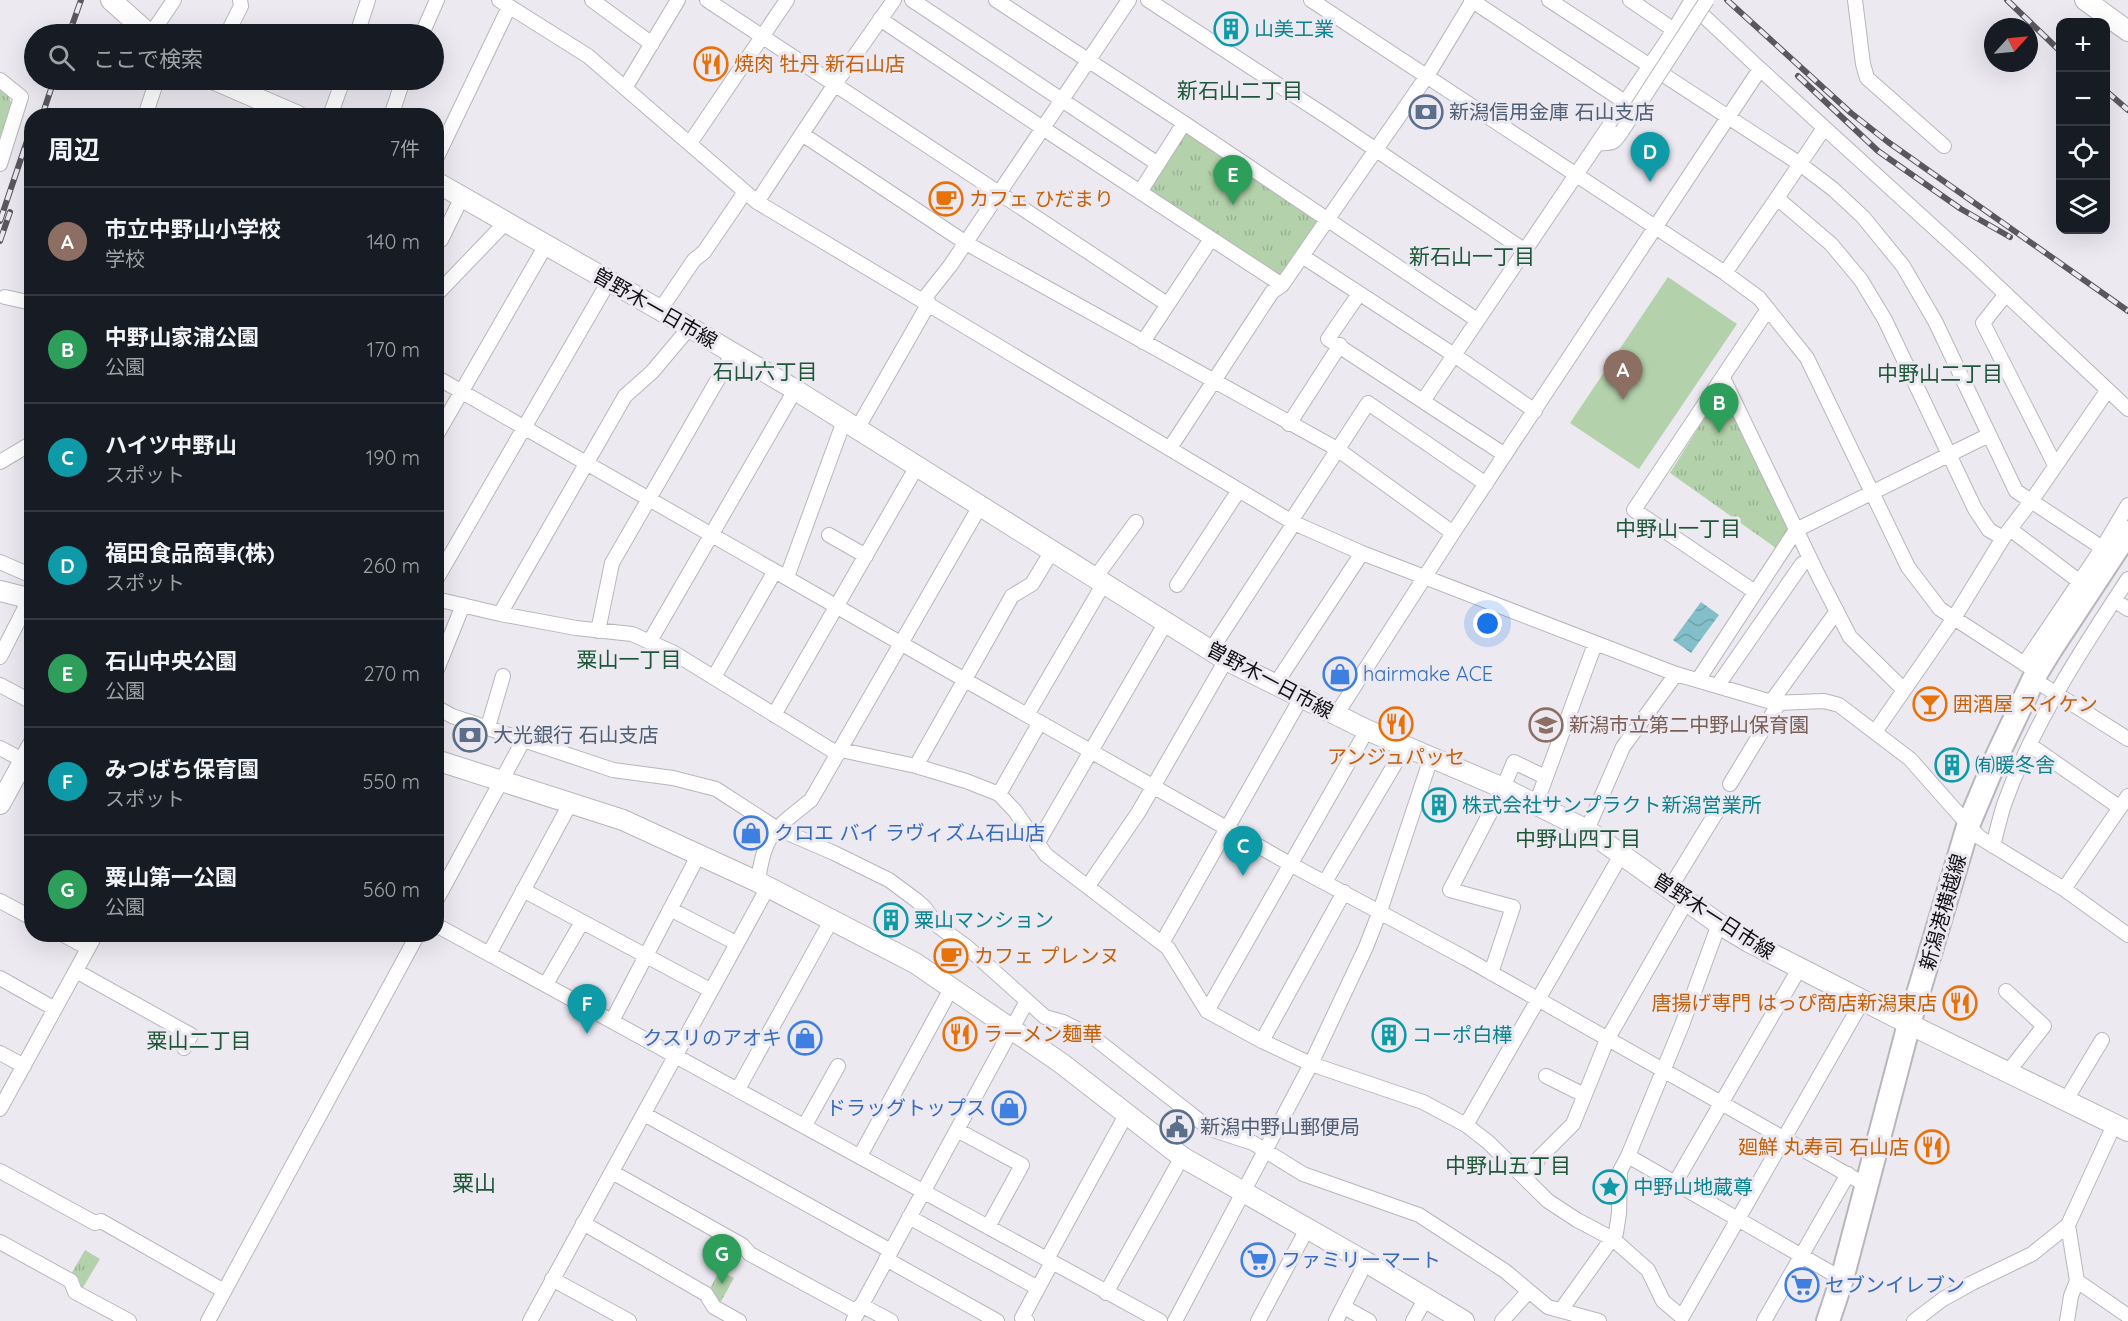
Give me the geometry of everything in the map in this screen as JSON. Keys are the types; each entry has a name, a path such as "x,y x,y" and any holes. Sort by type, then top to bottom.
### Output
{"main road":[{"path":"111,0 139,24"},
{"path":"2097,3 2128,31"},
{"path":"238,90 280,108"},
{"name":"曽野木一日市線","path":"444,187 690,327 795,390 916,468 1219,655 1301,699 1405,747 1503,788 1587,830 1719,924 1799,969 2121,1128"},
{"name":"新潟港横越線","path":"1828,1321 1842,1278 1857,1180 1980,836 1998,754 2128,532"},
{"name":"新潟港横越線","path":"2040,679 2084,585 2114,554"},
{"path":"0,591 24,596"},
{"path":"444,763 606,813 763,885 915,963 1013,1028 1182,1157 1464,1321"},
{"path":"2,795 24,764"},
{"name":"新潟港横越線","path":"1842,1321 1860,1258 1913,1026"}],"street":[{"path":"157,24 174,0"},
{"path":"232,24 241,6 240,0"},
{"path":"360,24 368,0"},
{"path":"426,24 437,0"},
{"path":"592,0 652,44"},
{"path":"624,88 678,0"},
{"path":"707,0 1167,304"},
{"path":"690,143 760,36 787,0"},
{"path":"757,202 894,0"},
{"path":"912,0 1158,164"},
{"path":"996,0 1478,320"},
{"path":"714,677 781,574 851,425 926,302 1129,0"},
{"path":"1148,0 1377,150 1524,250"},
{"path":"1311,0 1725,273 1759,298 1807,358 1908,567 1940,609 2128,739"},
{"path":"1170,448 1272,292 1282,285 1427,76 1472,0 1625,102"},
{"path":"1549,0 1800,164 1833,189 1863,217 1903,266 1935,321 2016,491 2114,554 2128,505"},
{"path":"1630,0 1674,30"},
{"path":"1598,143 1610,144 1615,141 1707,0"},
{"path":"1855,0 1863,64 1867,78 1944,146"},
{"path":"1423,402 1674,30 1688,2 2128,409"},
{"path":"444,141 504,3 588,56 757,202 1292,522 1362,553 1676,674 1775,702 1830,702 1839,705 1910,759 1980,836 2064,889 2128,935"},
{"path":"880,19 1282,285"},
{"path":"1336,715 1453,533 1760,69"},
{"path":"0,80 21,97 0,164"},
{"path":"148,108 154,90"},
{"path":"333,108 339,90"},
{"path":"394,108 400,90"},
{"path":"1140,192 1184,123"},
{"path":"1725,273 1824,128"},
{"path":"802,134 966,243 1337,449 1453,533"},
{"path":"660,310 694,260 704,252 745,192"},
{"path":"444,234 462,197"},
{"path":"1777,198 1830,244 1861,280 1885,320 1975,509 1989,530 2006,533 2084,585"},
{"path":"444,287 506,222"},
{"path":"1143,342 1211,238"},
{"path":"444,422 546,245"},
{"path":"1302,256 1535,411"},
{"path":"444,566 609,281"},
{"path":"1359,294 1328,339 1505,455"},
{"path":"2006,294 1983,323 2055,465"},
{"path":"5,297 24,301"},
{"path":"1755,592 1634,510 1768,309"},
{"path":"500,614 625,396 652,372 690,327"},
{"path":"1289,424 1340,345"},
{"path":"598,631 612,563 733,353"},
{"path":"1723,378 1850,637 1903,689"},
{"path":"444,381 1290,864 1380,910 1857,1180 1801,1255 1764,1321"},
{"path":"650,640 795,390"},
{"path":"1875,732 1954,618 2006,533 2032,500 2107,391"},
{"path":"1088,886 1154,786 1219,655 1292,522 1368,403 1486,484"},
{"path":"1698,680 1796,530 1989,435"},
{"path":"0,462 24,448"},
{"path":"774,715 916,468"},
{"path":"1177,585 1239,490"},
{"path":"530,1321 736,944 763,885 761,856 776,828 811,800 903,644 980,506"},
{"path":"999,794 1033,718 1100,581 1136,522"},
{"path":"830,535 866,556"},
{"path":"916,766 1012,596 1032,584 1052,551"},
{"path":"1275,685 1362,553"},
{"path":"1718,685 1802,564 1810,558"},
{"path":"0,562 24,572"},
{"path":"1980,836 2005,802 2030,745 2040,679 2114,600 2128,579"},
{"path":"2114,600 2128,609"},
{"path":"444,601 500,614 598,631 632,634 650,640 840,752 916,766 999,794 1015,811 1046,855 1168,948 1207,1011 1311,1064 1423,1102 1466,1125 1488,1142 1548,1201 1613,1239 1648,1270 1663,1301 1682,1317 1863,1000"},
{"path":"444,653 464,605"},
{"path":"0,657 24,611"},
{"path":"1730,784 1775,702 1837,611"},
{"path":"1037,844 1166,622"},
{"path":"1536,804 1595,644"},
{"path":"1587,830 1623,747 1676,674"},
{"path":"488,726 503,676"},
{"path":"0,685 24,698"},
{"path":"1162,943 1301,699"},
{"path":"444,712 488,726 523,741 613,770 674,778 716,789 776,828 889,880 916,900 938,926 967,947 1045,1017 1063,1022 1093,1037 1210,1129 1253,1143 1303,1174 1419,1215 1505,1270 1548,1308 1599,1321"},
{"path":"1207,1011 1367,730"},
{"path":"444,886 523,741"},
{"path":"2030,745 2125,803 2064,889"},
{"path":"1325,882 1405,747"},
{"path":"0,748 24,755"},
{"path":"1175,1321 1311,1064 1366,946 1431,758"},
{"path":"1491,973 1513,907 1450,890 1514,762 1545,777"},
{"path":"489,954 571,802"},
{"path":"1670,888 1722,803"},
{"path":"612,1021 699,854"},
{"path":"1466,1125 1621,855"},
{"path":"523,890 710,990"},
{"path":"1262,1041 1344,892"},
{"path":"1526,1179 1539,1158 1573,1124 1607,1040 1687,900"},
{"path":"0,901 24,914"},
{"path":"670,909 736,944"},
{"path":"738,1089 832,919"},
{"path":"546,984 582,922"},
{"path":"1561,1310 1613,1239 1619,1213 1620,1171 1682,1025 1719,924"},
{"path":"444,929 1160,1321"},
{"path":"77,942 88,948"},
{"path":"0,1109 91,942"},
{"path":"208,1321 414,942"},
{"path":"1675,1183 1799,969"},
{"path":"76,971 191,1035 184,1048"},
{"path":"0,978 55,1009"},
{"path":"860,1156 952,987"},
{"path":"2006,991 2044,1026 2008,1072"},
{"path":"857,1312 1027,1001"},
{"path":"2066,1100 2102,1040"},
{"path":"0,1053 24,1066"},
{"path":"805,1125 838,1066"},
{"path":"1546,1076 1584,1095"},
{"path":"1027,1321 1022,1318 1127,1113"},
{"path":"644,1114 997,1321"},
{"path":"1914,1321 1943,1299 1972,1282 2032,1254 2068,1225 2121,1128"},
{"path":"957,1130 1022,1165 988,1227"},
{"path":"1628,1156 1842,1278"},
{"path":"1106,1293 1182,1157"},
{"path":"0,1171 95,1223 101,1221 224,1291"},
{"path":"612,1172 742,1245 750,1254 857,1312 891,1321"},
{"path":"909,1217 1038,1288"},
{"path":"584,1223 706,1294 714,1307 739,1321"},
{"path":"2067,1321 2071,1296 2077,1281 2068,1225"},
{"path":"1258,1321 1307,1229"},
{"path":"0,1242 71,1281 75,1292 129,1321"},
{"path":"1336,1321 1366,1262"},
{"path":"552,1279 629,1321"},
{"path":"2077,1281 2128,1316"},
{"path":"1502,1321 1529,1291"},
{"path":"1413,1321 1426,1298"},
{"path":"1344,1307 1369,1321"}],"green space":[{"path":"0,89 8,95 12,105 0,143"},
{"path":"1184,130 1320,221 1282,278 1146,189"},
{"path":"1668,277 1737,324 1639,469 1570,423"},
{"path":"1721,392 1724,393 1789,525 1776,548 1670,473"},
{"path":"85,1250 100,1259 82,1289 80,1282 70,1276"},
{"path":"720,1271 734,1278 719,1305 709,1290"}],"water":[{"path":"1701,602 1719,615 1691,653 1673,640"}],"railway":[{"path":"73,24 81,0"},
{"path":"1727,0 1851,113 1888,142 2128,311"},
{"path":"2007,0 2056,47"},
{"path":"1798,76 1878,151 1961,209 2010,237"},
{"path":"45,108 51,90"},
{"path":"2110,94 2128,110"},
{"path":"0,221 24,150"},
{"path":"0,241 10,212"}],"place":[{"name":"山美工業","path":"1231,29"},
{"name":"焼肉 牡丹 新石山店","path":"711,64"},
{"name":"新潟信用金庫 石山支店","path":"1426,112"},
{"name":"福田食品商事(株)","path":"1650,182"},
{"name":"カフェ ひだまり","path":"946,199"},
{"name":"石山中央公園","path":"1233,205"},
{"name":"市立中野山小学校","path":"1623,400"},
{"name":"中野山家浦公園","path":"1719,433"},
{"name":"hairmake ACE","path":"1340,674"},
{"name":"囲酒屋 スイケン","path":"1930,704"},
{"name":"アンジュパッセ","path":"1396,724"},
{"name":"新潟市立第二中野山保育園","path":"1546,725"},
{"name":"大光銀行 石山支店","path":"470,735"},
{"name":"㈲暖冬舎","path":"1952,765"},
{"name":"株式会社サンプラクト新潟営業所","path":"1439,805"},
{"name":"クロエ バイ ラヴィズム石山店","path":"751,833"},
{"name":"ハイツ中野山","path":"1243,876"},
{"name":"粟山マンション","path":"891,920"},
{"name":"カフェ プレンヌ","path":"951,956"},
{"name":"唐揚げ専門 はっぴ商店新潟東店","path":"1960,1003"},
{"name":"みつばち保育園","path":"587,1034"},
{"name":"ラーメン麺華","path":"960,1034"},
{"name":"コーポ白樺","path":"1389,1035"},
{"name":"クスリのアオキ","path":"805,1038"},
{"name":"ドラッグトップス","path":"1009,1108"},
{"name":"新潟中野山郵便局","path":"1177,1127"},
{"name":"廻鮮 丸寿司 石山店","path":"1932,1147"},
{"name":"中野山地蔵尊","path":"1610,1187"},
{"name":"ファミリーマート","path":"1258,1260"},
{"name":"粟山第一公園","path":"722,1284"},
{"name":"セブンイレブン","path":"1802,1285"}],"district":[{"name":"新石山二丁目","path":"1240,91"},
{"name":"新石山一丁目","path":"1472,257"},
{"name":"石山六丁目","path":"765,372"},
{"name":"中野山二丁目","path":"1940,374"},
{"name":"中野山一丁目","path":"1678,529"},
{"name":"粟山一丁目","path":"629,660"},
{"name":"中野山四丁目","path":"1578,839"},
{"name":"粟山二丁目","path":"199,1041"},
{"name":"中野山五丁目","path":"1508,1166"},
{"name":"粟山","path":"474,1183"}]}
